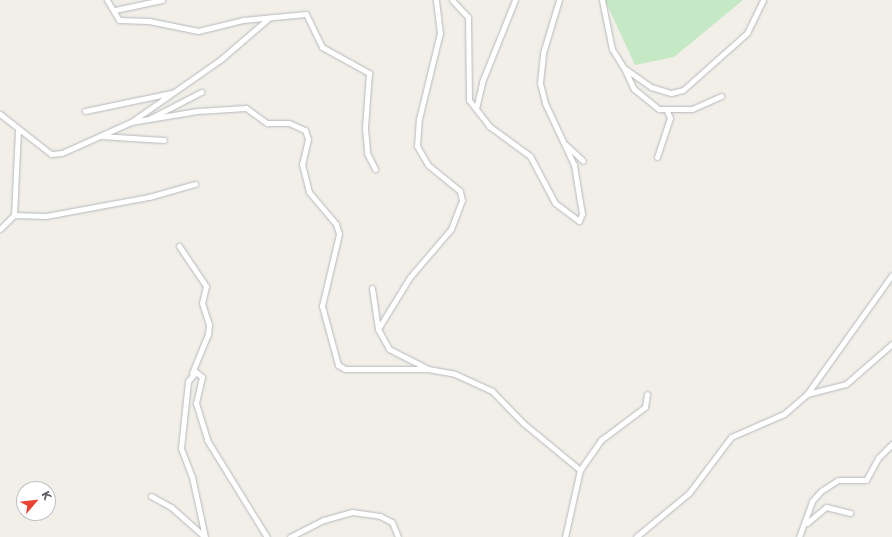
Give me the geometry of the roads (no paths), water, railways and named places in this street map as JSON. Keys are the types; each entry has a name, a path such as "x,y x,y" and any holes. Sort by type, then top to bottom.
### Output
{"street":[{"path":"107,0 115,10 118,20 149,20 198,31 269,18 306,14 322,47 369,73 365,128 367,154 375,169"},
{"path":"115,10 162,0"},
{"path":"378,329 410,277 451,229 462,200 460,191 428,165 417,146 418,125 440,33 436,0"},
{"path":"452,0 468,17 468,90 476,110 489,126 530,156 555,203 579,221 582,214 575,173 566,144 545,103 540,83 543,53 559,0"},
{"path":"476,110 482,82 516,0"},
{"path":"602,0 610,41 639,95 659,109 667,111 700,107 721,96"},
{"path":"624,68 660,90 683,90 747,34 763,0"},
{"path":"0,114 18,130 51,154 131,122 174,93 269,18"},
{"path":"143,122 201,92"},
{"path":"85,111 174,93"},
{"path":"131,122 143,122 197,110 246,108 267,123 289,123 305,130 308,139 302,164 309,192 339,234 322,306 334,358 345,369 428,369 455,374 492,391 523,423 580,470"},
{"path":"657,157 670,118 667,111"},
{"path":"0,230 14,215 18,130"},
{"path":"97,136 164,140"},
{"path":"566,144 583,161"},
{"path":"14,215 46,216 149,197 195,184"},
{"path":"179,246 206,286 202,307 209,325 192,373 184,405 182,448 205,537"},
{"path":"636,537 689,493 731,436 784,414 807,394 892,275"},
{"path":"372,288 378,329 389,349 428,369"},
{"path":"807,394 846,384 892,344"},
{"path":"192,373 202,377 196,403 207,440 267,537"},
{"path":"565,537 580,470 601,440 645,407 647,394"},
{"path":"799,537 806,524 812,502 822,491 838,480 866,480 878,458 892,444"},
{"path":"151,496 171,507 205,537"},
{"path":"806,524 826,507 850,513"},
{"path":"290,537 324,520 352,512 380,516 392,522 398,537"}]}
